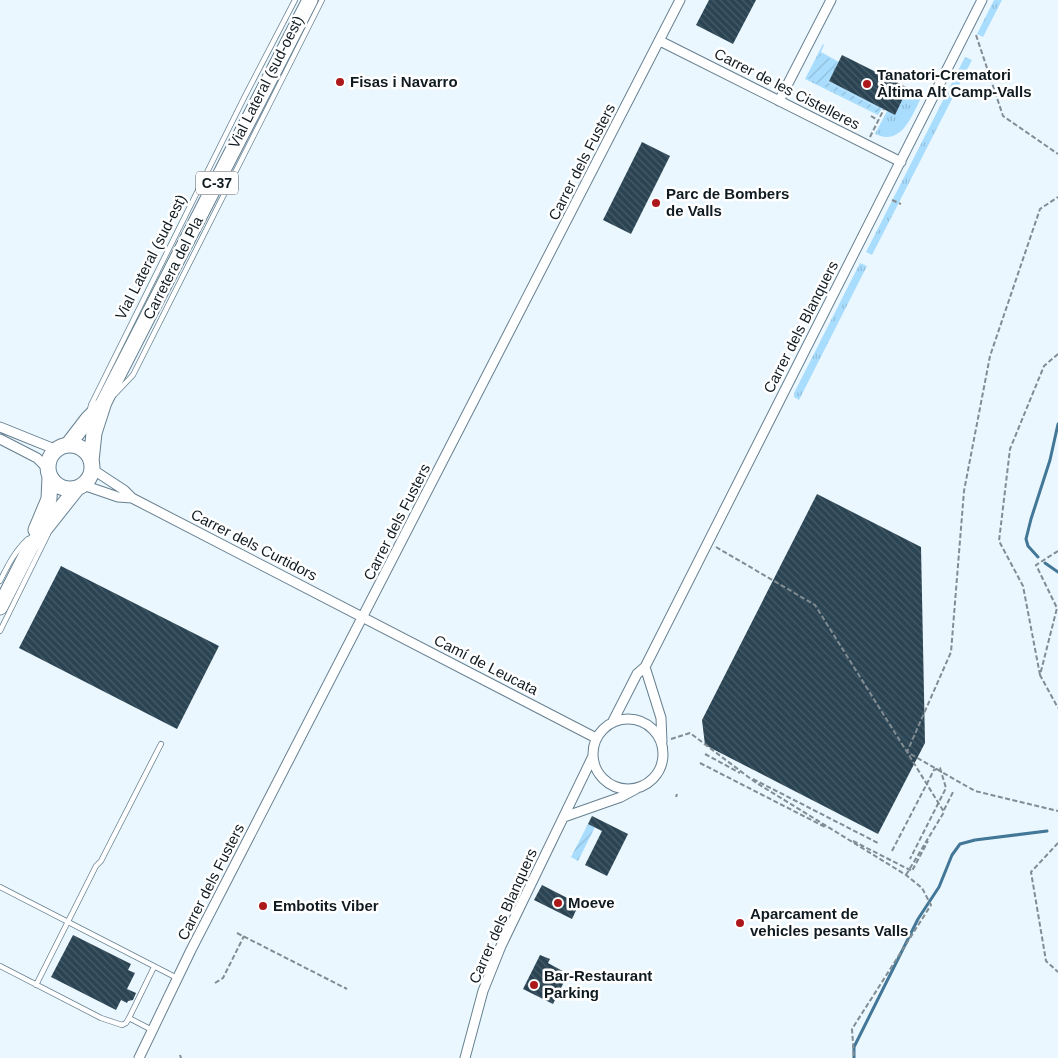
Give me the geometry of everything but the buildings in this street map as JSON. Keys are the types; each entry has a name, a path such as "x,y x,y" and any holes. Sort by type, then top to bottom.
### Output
{"main road":[{"name":"Carretera del Pla","path":"103,406 310,0"},
{"name":"C-37","path":"0,608 47,506 49,462 52,455 63,448 88,419 103,406"},
{"name":"C-37","path":"33,539 91,475 94,433 103,406"},
{"path":"63,448 81,448 89,456 92,465"},
{"path":"49,473 54,482 63,488 80,486"}],"street":[{"name":"Carrer dels Fusters","path":"139,1058 680,0"},
{"path":"779,101 831,0"},
{"name":"Carrer dels Blanquers","path":"614,721 637,674 645,667 982,0"},
{"name":"Carrer de les Cistelleres","path":"660,41 901,162"},
{"path":"0,427 63,448"},
{"path":"0,438 36,458 49,473"},
{"name":"Carrer dels Curtidors","path":"92,465 132,498 363,617"},
{"name":"Carrer dels Curtidors","path":"80,486 118,497 132,498"},
{"name":"Camí de Leucata","path":"363,617 596,738"},
{"path":"564,817 621,797 654,778 661,767 664,755 661,718 645,667"},
{"path":"643,785 637,788 623,788 610,784 600,775 596,769 593,756 596,738 604,728 614,721 632,718 645,722 655,731 662,742"},
{"name":"Carrer dels Blanquers","path":"465,1058 483,991 498,955 593,756"}],"lane":[{"name":"Vial Lateral (sud-est)","path":"88,419 91,405 295,0"},
{"name":"Vial Lateral (sud-oest)","path":"103,406 133,375 322,0"},
{"path":"0,631 44,544 54,518"},
{"path":"0,581 19,548 33,539"},
{"path":"36,985 161,744"},
{"path":"0,887 178,979"},
{"path":"0,966 116,1024 122,1025 129,1018 154,967"},
{"path":"129,1018 153,1031"}],"path":[{"path":"972,21 1003,116 1058,154"},
{"path":"871,134 884,109"},
{"path":"871,116 878,121"},
{"path":"906,752 952,652 964,491 990,356 1040,209 1058,197"},
{"path":"892,200 901,204"},
{"path":"1058,354 1044,366 1010,449 998,541 1023,586 1040,675 1058,708"},
{"path":"708,542 815,604 944,812 906,875"},
{"path":"1040,675 1057,608 1036,565 1058,551"},
{"path":"662,742 690,733 754,782 906,875 922,888 931,906 852,1029 854,1058"},
{"path":"906,752 975,791 1058,811"},
{"path":"705,754 878,843"},
{"path":"700,763 912,872 953,792"},
{"path":"892,851 934,770 940,768 946,788 910,859"},
{"path":"1058,843 1031,872 1046,961 1058,972"},
{"path":"237,933 347,989"},
{"path":"215,983 223,978 244,936"}],"green space":[{"path":"994,0 1002,0 983,37 977,34"},
{"path":"823,44 821,52 839,62 829,81 882,108 878,115 805,79","holes":["808,78 827,82 879,108 877,113"]},
{"path":"820,54 837,62 827,82 880,109 877,113 807,78"},
{"path":"965,57 972,60 872,255 866,252"},
{"path":"908,88 922,96 905,127 899,133 892,136 884,137 875,134 887,111 895,114"},
{"path":"860,263 867,266 799,400 794,397 794,393"},
{"path":"588,824 595,827 578,861 571,857"}],"waterway":[{"path":"1038,557 1028,546 1026,539 1050,460 1058,424"},
{"path":"1045,563 1058,572"},
{"path":"854,1058 854,1047 918,919 939,887 952,855 960,844 975,840 1047,831"}],"place":[{"name":"Fisas i Navarro","path":"340,82"},
{"name":"Tanatori-Crematori Àltima Alt Camp-Valls","path":"867,84"},
{"name":"Parc de Bombers de Valls","path":"656,203"},
{"name":"Moeve","path":"558,903"},
{"name":"Embotits Viber","path":"263,906"},
{"name":"Aparcament de vehicles pesants Valls","path":"740,923"},
{"name":"Bar-Restaurant Parking","path":"534,985"}]}
